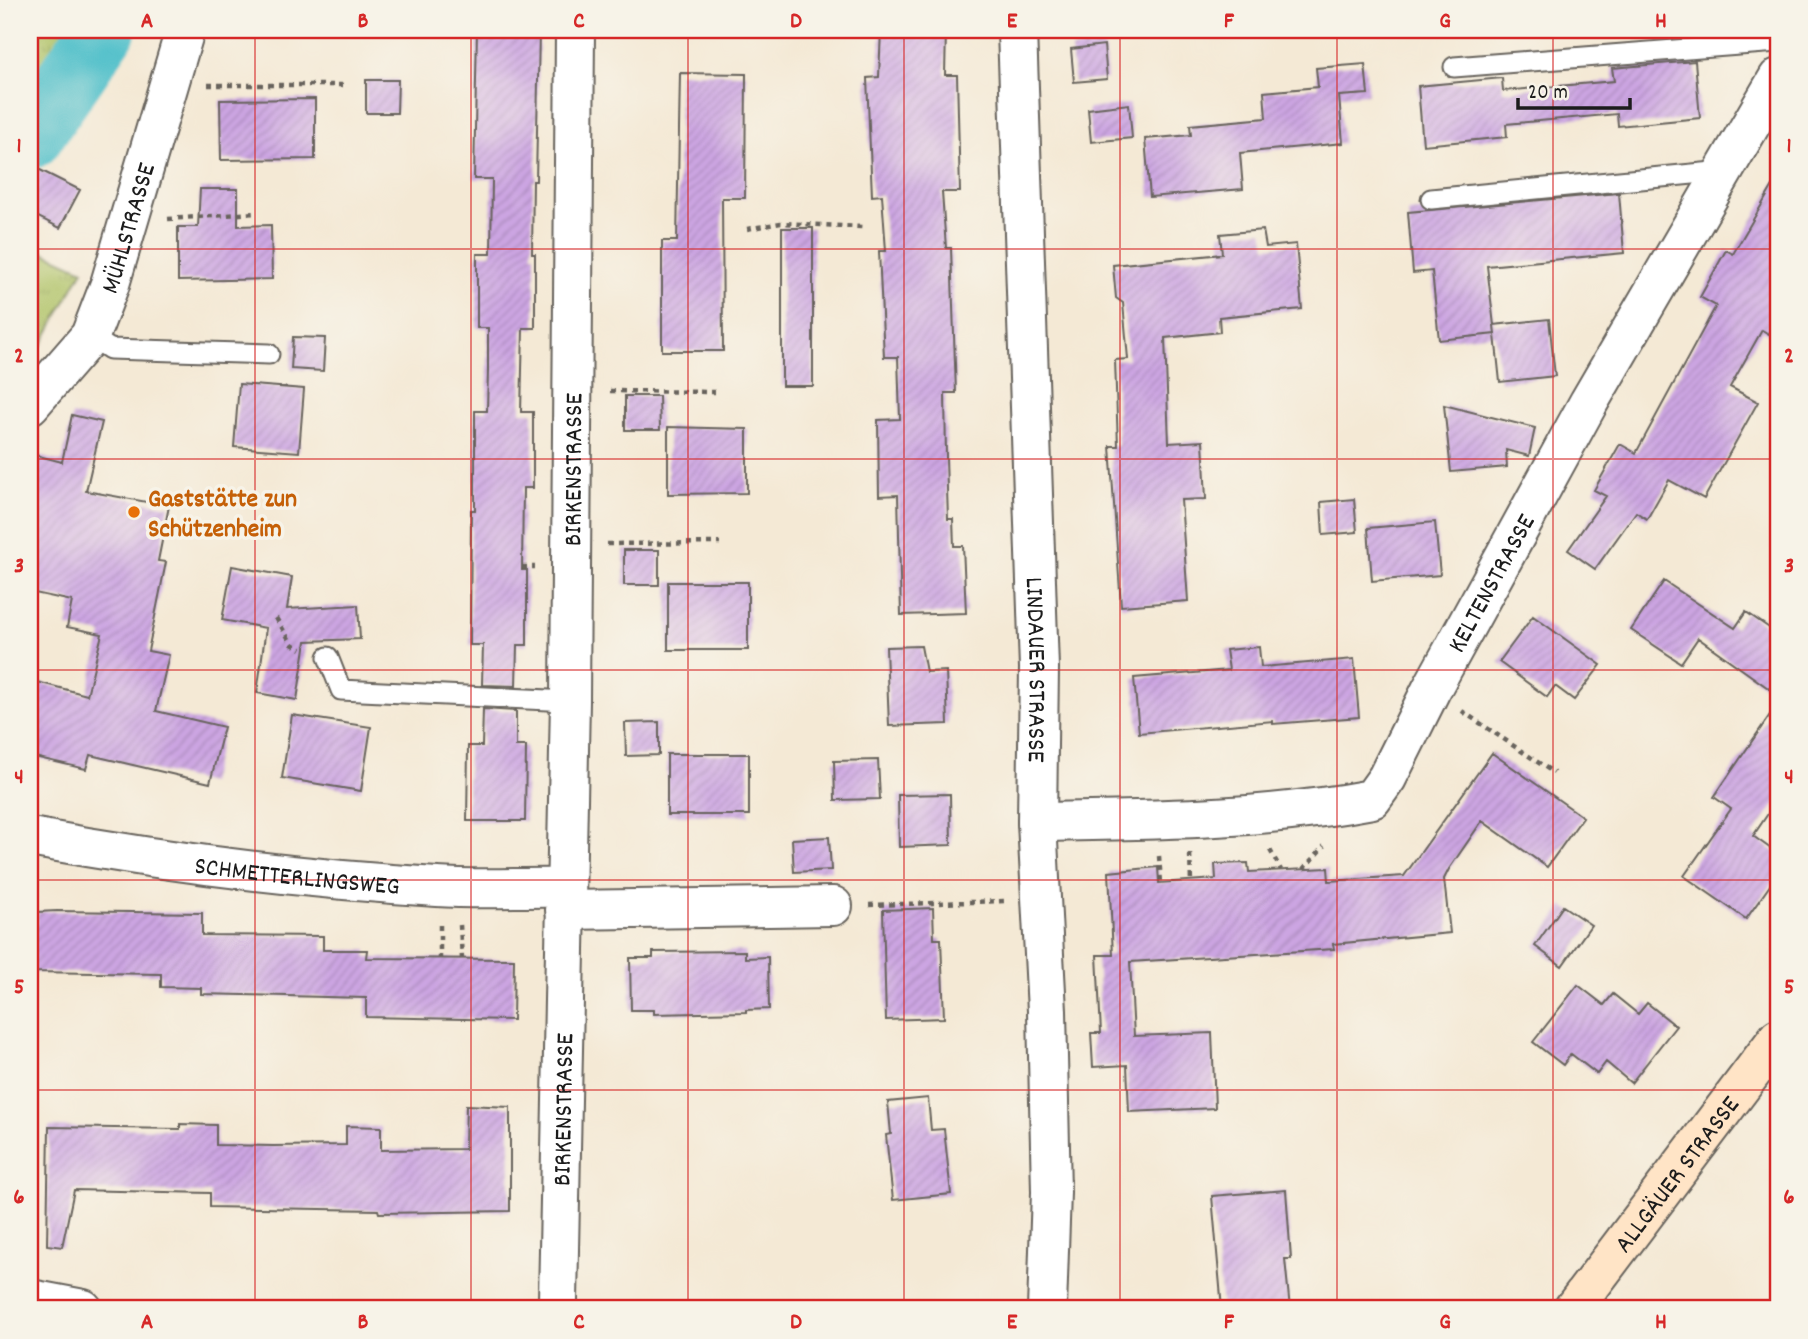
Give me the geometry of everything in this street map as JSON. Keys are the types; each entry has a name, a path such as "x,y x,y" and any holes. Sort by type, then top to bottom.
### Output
{"main road":[{"name":"ALLGÄUER STRASSE","path":"1573,1309 1778,1038"}],"street":[{"name":"MÜHLSTRASSE","path":"30,405 90,337 110,284 185,30"},
{"name":"BIRKENSTRASSE","path":"555,1309 559,1286 570,701 575,30"},
{"name":"LINDAUER STRASSE","path":"1017,30 1039,654 1037,822 1047,1011 1050,1150 1047,1309"},
{"name":"KELTENSTRASSE","path":"1037,822 1157,820 1331,807 1372,799 1387,778 1589,402 1778,79"},
{"name":"SCHMETTERLINGSWEG","path":"30,837 180,863 293,876 565,899"},
{"path":"565,899 833,905"},
{"path":"30,1299 83,1309"}],"lane":[{"path":"1454,67 1778,42"},
{"path":"1431,199 1724,171"},
{"path":"90,337 110,349 269,354"},
{"path":"328,657 341,690 570,701"}],"path":[{"path":"168,88 191,85 347,85"},
{"path":"128,221 255,213"},
{"path":"747,229 781,223 862,227"},
{"path":"601,391 718,392"},
{"path":"598,544 720,543"},
{"path":"276,618 292,644 305,651 328,657"},
{"path":"1432,690 1554,773"},
{"path":"833,905 1004,901"}],"green space":[{"path":"30,30 93,30 30,112"},
{"path":"30,246 83,270 42,344 30,358"}],"building":[{"path":"477,30 539,30 532,254 535,254 535,328 523,328 521,412 533,412 533,488 523,488 522,570 527,570 527,645 517,645 516,686 482,685 483,645 470,645 471,510 475,510 475,411 487,411 488,370 488,328 477,328 477,254 491,254 492,179 474,179"},
{"path":"881,30 946,30 945,75 957,75 960,192 942,192 946,248 951,248 956,393 945,393 946,458 948,519 953,519 954,546 963,546 966,613 901,615 898,495 879,496 878,420 900,419 898,357 884,357 879,251 886,251 882,195 872,196 867,78 879,77"},
{"path":"1104,45 1107,79 1074,82 1071,49"},
{"path":"1695,61 1700,118 1618,126 1617,114 1506,124 1507,137 1423,145 1418,86 1502,78 1503,91 1614,81 1612,68"},
{"path":"1365,64 1368,94 1339,96 1343,143 1240,153 1243,189 1150,197 1145,139 1191,135 1190,125 1266,118 1264,92 1318,87 1316,68"},
{"path":"680,73 746,74 745,198 722,198 723,351 662,351 662,241 677,241"},
{"path":"366,80 398,80 397,113 366,113"},
{"path":"315,99 315,159 221,160 220,100"},
{"path":"1129,104 1132,138 1091,142 1088,109"},
{"path":"30,165 80,190 60,228 30,213"},
{"path":"1778,177 1778,317 1769,334 1762,330 1730,387 1758,402 1704,499 1669,480 1647,519 1636,512 1595,569 1568,550 1606,496 1594,490 1620,444 1636,453 1716,306 1700,297 1726,250 1733,254"},
{"path":"200,189 238,189 238,226 271,225 272,279 178,281 178,227 198,227"},
{"path":"1619,193 1624,253 1487,266 1495,334 1439,340 1432,271 1413,273 1408,212"},
{"path":"782,228 813,228 813,386 782,386"},
{"path":"1263,230 1266,247 1296,244 1302,309 1219,317 1220,332 1165,338 1169,443 1203,441 1206,499 1181,500 1188,601 1121,606 1110,446 1118,446 1115,360 1128,359 1123,303 1116,298 1113,265 1222,254 1220,234"},
{"path":"1549,319 1555,376 1500,382 1494,325"},
{"path":"293,337 325,338 323,371 291,369"},
{"path":"239,384 304,389 299,452 234,447"},
{"path":"625,396 659,396 660,430 625,430"},
{"path":"1444,405 1535,428 1529,456 1506,450 1507,467 1451,472"},
{"path":"72,415 102,422 86,491 169,506 158,561 166,562 148,651 169,655 156,711 224,727 210,783 90,755 86,769 30,756 30,680 87,695 102,634 67,627 72,601 30,592 30,478 35,455 62,462"},
{"path":"668,427 747,429 747,493 668,494"},
{"path":"1354,499 1357,532 1323,535 1321,502"},
{"path":"1435,522 1440,575 1372,581 1368,528"},
{"path":"624,550 659,550 659,585 624,585"},
{"path":"232,566 292,577 287,609 358,605 360,639 306,641 297,700 257,693 266,628 222,620"},
{"path":"1664,581 1735,628 1746,612 1778,634 1778,695 1698,638 1681,663 1631,630"},
{"path":"668,582 748,582 748,650 668,650"},
{"path":"1533,616 1601,665 1574,700 1555,686 1547,697 1499,662"},
{"path":"921,646 926,672 946,671 948,724 889,726 886,647"},
{"path":"1259,647 1261,667 1354,659 1359,717 1273,724 1273,721 1139,733 1134,678 1229,670 1226,650"},
{"path":"1778,703 1778,799 1753,836 1778,854 1778,874 1746,919 1684,876 1731,809 1714,797"},
{"path":"483,709 516,711 516,746 526,746 525,821 467,821 468,746 482,746"},
{"path":"292,715 371,727 361,791 282,778"},
{"path":"659,722 659,755 626,756 625,723"},
{"path":"1492,753 1583,817 1547,867 1482,821 1444,879 1450,933 1333,944 1334,949 1130,962 1134,1036 1212,1033 1215,1108 1129,1112 1127,1065 1093,1067 1091,1033 1101,1033 1097,955 1113,955 1109,872 1158,867 1159,883 1216,879 1215,864 1248,863 1249,872 1328,868 1329,881 1404,876"},
{"path":"667,754 749,754 749,815 667,815"},
{"path":"878,760 880,799 835,800 834,761"},
{"path":"950,794 951,845 899,847 898,795"},
{"path":"829,837 831,870 794,872 792,839"},
{"path":"1563,906 1591,925 1562,966 1535,946"},
{"path":"933,908 934,939 941,939 944,1018 886,1020 883,910"},
{"path":"37,912 202,913 202,935 323,936 323,950 367,950 366,958 514,959 513,1020 366,1017 366,998 201,994 201,988 161,987 161,974 30,972 30,925 37,925"},
{"path":"745,951 745,958 768,957 769,1009 654,1014 654,1010 631,1010 630,958 653,958 653,952"},
{"path":"1578,985 1604,1005 1613,994 1638,1014 1647,1003 1676,1026 1631,1083 1606,1062 1597,1074 1571,1054 1563,1065 1533,1042"},
{"path":"928,1098 931,1130 944,1129 951,1194 893,1200 886,1135 891,1134 888,1102"},
{"path":"466,1105 510,1107 510,1211 379,1213 378,1210 210,1207 210,1193 74,1190 62,1247 47,1245 49,1127 180,1129 180,1124 216,1125 216,1145 273,1146 346,1145 346,1126 381,1127 381,1150 465,1149"},
{"path":"1286,1190 1291,1259 1285,1259 1290,1309 1222,1309 1212,1196"}],"waterway":[{"path":"30,136 103,30"}],"place":[{"name":"Gaststätte zun Schützenheim","path":"134,512"}]}
